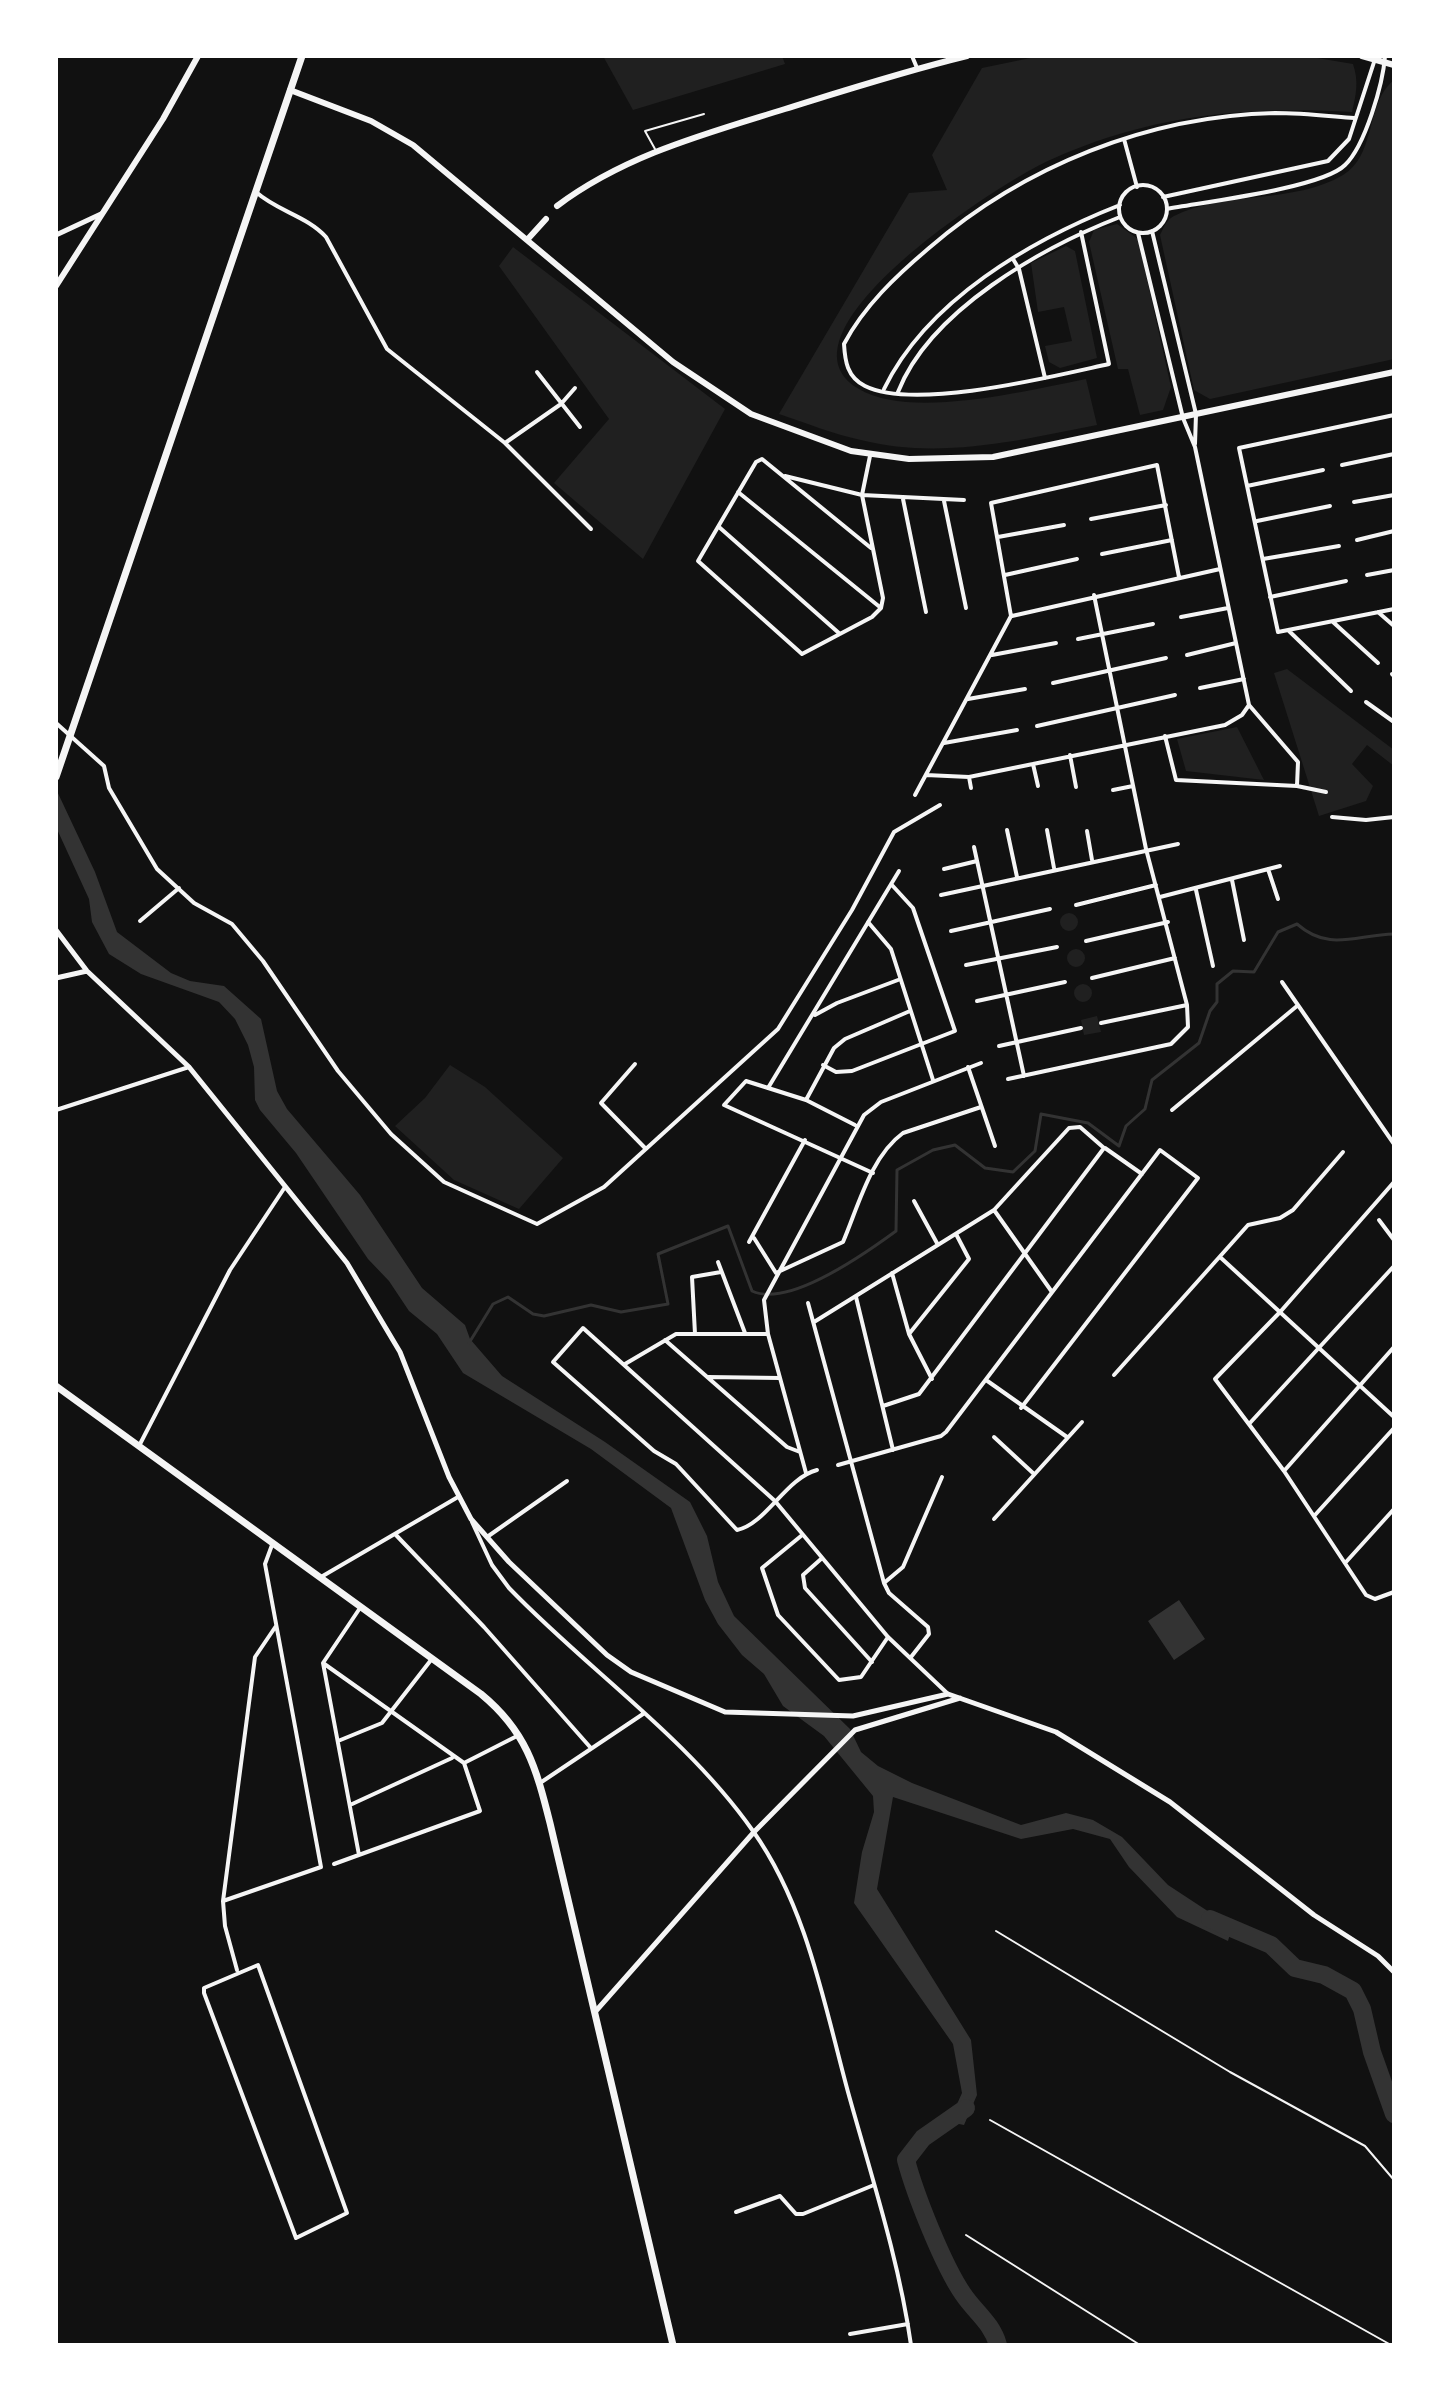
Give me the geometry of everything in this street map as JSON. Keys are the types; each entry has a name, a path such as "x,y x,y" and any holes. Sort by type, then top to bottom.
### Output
{"highway":[{"path":"57,775 302,56"},
{"path":"56,1386 273,1542 319,1579 433,1658 504,1713 519,1735 540,1783 673,2345"}],"main road":[{"path":"56,286 163,119 198,56"},
{"path":"557,206 594,180 655,150 917,68 967,56"},
{"path":"1362,56 1384,59 1394,65"},
{"path":"290,90 371,121 413,145 673,362 751,414 870,456 909,459 993,457 1394,372"},
{"path":"527,240 546,219"}],"street":[{"path":"912,56 917,68"},
{"path":"1163,197 1328,161 1349,139 1375,57"},
{"path":"1167,209 1318,179 1346,165 1364,137 1384,59"},
{"path":"1081,232 1109,364 987,390 898,392 865,386 848,371 844,344 876,297 962,220 1025,179 1124,138 1202,119 1275,113 1354,118"},
{"path":"1124,138 1137,187"},
{"path":"1138,233 1152,231 1163,223 1167,209 1163,197 1151,187 1137,187 1125,193 1120,205 1120,217 1138,233 1183,418 1195,447 1249,705 1298,762 1297,786"},
{"path":"256,192 273,207 317,227 326,237 387,349 505,443 591,529"},
{"path":"884,389 901,358 963,295 1013,259 1078,221 1120,205"},
{"path":"56,235 101,214"},
{"path":"898,392 910,367 941,330 979,296 1081,232 1120,217"},
{"path":"1152,231 1196,414 1195,447"},
{"path":"1013,259 1019,269 1045,378"},
{"path":"537,372 580,427"},
{"path":"505,443 561,404 575,388"},
{"path":"1394,415 1239,448 1257,521 1278,632 1394,609"},
{"path":"1342,465 1394,454"},
{"path":"870,456 862,495 883,598 881,608 840,634 802,654 698,561 756,462 762,459 871,548"},
{"path":"915,795 1011,616 991,503 1157,465 1179,577"},
{"path":"1247,486 1323,470"},
{"path":"782,475 862,495 964,500"},
{"path":"738,492 881,608"},
{"path":"1354,502 1394,495"},
{"path":"903,499 926,612"},
{"path":"943,500 966,608"},
{"path":"1091,519 1166,505"},
{"path":"1257,521 1330,506"},
{"path":"998,537 1064,525"},
{"path":"718,527 840,634"},
{"path":"1357,540 1394,531"},
{"path":"1102,554 1172,540"},
{"path":"1263,559 1339,546"},
{"path":"1005,575 1077,559"},
{"path":"1011,616 1220,569"},
{"path":"1367,575 1394,570"},
{"path":"1270,597 1346,581"},
{"path":"1008,1079 1171,1044 1188,1027 1187,1005 1168,922 1146,849 1094,595"},
{"path":"1181,617 1228,608"},
{"path":"1378,612 1394,626"},
{"path":"1333,622 1378,663"},
{"path":"1078,639 1153,624"},
{"path":"1289,631 1351,691"},
{"path":"992,655 1056,643"},
{"path":"1187,655 1236,643"},
{"path":"1053,683 1166,658"},
{"path":"1200,688 1244,679"},
{"path":"967,699 1025,689"},
{"path":"1037,726 1175,695"},
{"path":"1366,702 1394,722"},
{"path":"926,775 969,777 1225,725 1242,715 1249,705"},
{"path":"56,723 104,766 109,788 147,854 194,903 232,924 263,961 371,1112 444,1182 537,1224 604,1187 778,1029 832,937 852,910 894,832 913,818 940,805"},
{"path":"943,743 1017,730"},
{"path":"1165,736 1176,780 1297,786 1326,792"},
{"path":"1070,755 1076,787"},
{"path":"1033,764 1038,786"},
{"path":"969,777 971,788"},
{"path":"1113,790 1133,786"},
{"path":"1332,817 1366,820 1394,817"},
{"path":"1007,830 1017,877"},
{"path":"1047,830 1054,868"},
{"path":"1087,831 1092,860"},
{"path":"941,895 1054,868 1178,844"},
{"path":"974,847 1024,1076"},
{"path":"944,869 977,861"},
{"path":"1160,897 1280,866"},
{"path":"1268,869 1278,899"},
{"path":"768,1088 899,871"},
{"path":"1232,880 1244,940"},
{"path":"823,1065 836,1072 852,1071 955,1031 913,908 891,884"},
{"path":"1076,905 1156,885"},
{"path":"140,921 179,888"},
{"path":"1196,890 1213,966"},
{"path":"951,931 1050,909"},
{"path":"867,921 891,949 933,1080"},
{"path":"1086,941 1168,922"},
{"path":"56,930 87,971 189,1067 347,1263 394,1342 459,1496 492,1565 509,1588 709,1776 754,1832 795,1911 874,2185 911,2345"},
{"path":"966,965 1057,947"},
{"path":"1092,978 1175,958"},
{"path":"56,978 87,971"},
{"path":"812,1017 837,1003 899,980"},
{"path":"977,1001 1065,982"},
{"path":"1282,982 1394,1144"},
{"path":"1101,1023 1187,1005"},
{"path":"1172,1110 1297,1006"},
{"path":"806,1100 834,1048 845,1039 910,1011"},
{"path":"999,1046 1081,1028"},
{"path":"806,1473 768,1334 764,1300 855,1125 881,1102 981,1063"},
{"path":"635,1064 601,1103 645,1148"},
{"path":"56,1110 189,1067"},
{"path":"968,1067 995,1146"},
{"path":"855,1125 806,1100 746,1081 725,1103 725,1108 805,1140 873,1173"},
{"path":"776,1273 843,1242 873,1173 888,1147 903,1133 981,1107"},
{"path":"814,1322 994,1210 1069,1128 1080,1127 1142,1174"},
{"path":"776,1273 751,1240 805,1140"},
{"path":"883,1406 919,1394 932,1379 1104,1148"},
{"path":"838,1465 941,1436 1160,1150 1198,1178 1021,1408"},
{"path":"1114,1375 1248,1225 1280,1218 1293,1210 1343,1152"},
{"path":"1394,1182 1281,1311 1215,1379 1315,1515 1366,1595 1375,1599 1394,1592"},
{"path":"139,1446 230,1270 285,1187"},
{"path":"914,1201 938,1245"},
{"path":"994,1210 1052,1292"},
{"path":"1379,1220 1394,1240"},
{"path":"909,1334 969,1259 956,1234"},
{"path":"1220,1257 1394,1417"},
{"path":"718,1262 745,1333"},
{"path":"1249,1424 1394,1266"},
{"path":"695,1334 692,1277 721,1272"},
{"path":"892,1273 909,1334 932,1379"},
{"path":"856,1296 893,1450"},
{"path":"808,1303 884,1583 889,1593 928,1627 929,1634 911,1657"},
{"path":"817,1470 806,1473 775,1501 742,1530 734,1529 676,1464 654,1451 553,1362 583,1328 775,1501 888,1637 948,1694"},
{"path":"625,1364 676,1334 768,1334"},
{"path":"665,1340 787,1447 800,1452"},
{"path":"1284,1471 1394,1347"},
{"path":"706,1377 780,1378"},
{"path":"986,1380 1021,1408 1067,1437"},
{"path":"994,1519 1082,1422"},
{"path":"1315,1515 1394,1428"},
{"path":"994,1437 1034,1474"},
{"path":"884,1583 903,1567 942,1477"},
{"path":"487,1537 567,1481"},
{"path":"319,1579 459,1496"},
{"path":"1346,1562 1394,1509"},
{"path":"471,1519 607,1655 631,1672 710,1709 853,1716 922,1697 948,1694 986,1704 1082,1745 1196,1821 1314,1915 1378,1956 1394,1972"},
{"path":"395,1534 484,1627 590,1747"},
{"path":"801,1536 762,1568 778,1615 839,1680 861,1677 888,1637"},
{"path":"223,1901 321,1867 265,1564 273,1542"},
{"path":"821,1559 803,1575 805,1588 872,1662"},
{"path":"359,1855 323,1663 361,1606"},
{"path":"238,1971 223,1901 255,1657 278,1624"},
{"path":"338,1741 382,1723 433,1658"},
{"path":"323,1663 452,1758 464,1763 480,1811 334,1864"},
{"path":"593,2014 754,1832 824,1757 855,1730 960,1698"},
{"path":"540,1783 643,1714"},
{"path":"464,1763 519,1735"},
{"path":"350,1805 452,1758"},
{"path":"258,1965 347,2213 296,2238 204,1993 204,1988 238,1971 258,1965"},
{"path":"736,2212 780,2196 796,2214 803,2214 874,2185"},
{"path":"850,2334 908,2324"}],"lane":[{"path":"655,150 645,131 704,114"},
{"path":"996,1931 1230,2072 1365,2146 1394,2180"},
{"path":"990,2120 1391,2345"},
{"path":"966,2235 1140,2345"}],"shaded area":[{"path":"603,56 782,56 785,64 633,110"},
{"path":"1040,56 1305,56 1353,64 1356,94 1352,112 1273,111 1198,117 1124,133 1050,160 988,196 902,261 866,297 843,332 838,364 859,389 881,398 908,402 971,400 1086,379 1097,425 979,446 920,448 851,438 779,414 909,193 947,190 932,155 982,68"},
{"path":"1394,80 1394,359 1210,399 1194,390 1160,235 1166,224 1174,216 1193,208 1303,190 1343,175 1361,155 1379,102"},
{"path":"1117,224 1138,239 1171,387 1163,410 1140,415 1128,369 1118,369 1089,242 1094,230"},
{"path":"1066,246 1075,251 1097,358 1060,368 1049,362 1045,346 1072,341 1064,307 1038,312 1031,263"},
{"path":"513,247 725,409 643,559 554,483 609,419 499,266"},
{"path":"1287,669 1394,750 1394,766 1367,745 1352,764 1373,786 1366,801 1319,816 1274,673"},
{"path":"1237,727 1264,780 1186,771 1177,739"},
{"path":"56,789 95,872 117,932 171,973 190,981 224,986 261,1019 277,1091 287,1109 360,1195 422,1288 465,1325 470,1339 502,1376 605,1442 690,1502 707,1536 718,1582 734,1616 850,1729 861,1752 878,1766 912,1783 1021,1825 1066,1813 1093,1820 1122,1837 1168,1885 1232,1927 1228,1941 1177,1917 1129,1867 1110,1839 1073,1829 1021,1839 893,1797 877,1889 971,2040 977,2095 964,2125 949,2122 962,2093 953,2044 854,1903 862,1852 874,1812 873,1796 824,1736 783,1706 764,1674 742,1655 718,1624 705,1600 671,1508 591,1449 463,1373 437,1334 409,1311 389,1281 368,1259 296,1153 260,1110 255,1100 254,1067 248,1045 235,1019 219,1002 141,974 109,954 92,922 89,899 56,827"},
{"path":"1065,913 1073,913 1078,922 1076,929 1065,931 1060,926 1060,918"},
{"path":"1072,949 1080,949 1085,958 1083,965 1072,967 1067,962 1067,954"},
{"path":"1079,984 1087,984 1092,993 1090,1000 1079,1002 1074,997 1074,989"},
{"path":"1097,1016 1101,1032 1084,1035 1081,1020"},
{"path":"450,1065 485,1087 563,1158 519,1209 454,1180 395,1126 425,1098"},
{"path":"1179,1600 1205,1639 1174,1660 1148,1621"}],"waterway":[{"path":"469,1343 493,1304 508,1297 533,1314 544,1316 591,1305 621,1312 668,1304 658,1254 728,1226 752,1291 767,1294 785,1292 826,1276 896,1231 897,1170 933,1150 955,1145 985,1168 1013,1172 1035,1151 1041,1114 1088,1123 1119,1146 1126,1126 1145,1109 1152,1080 1199,1043 1210,1011 1217,1002 1217,984 1233,971 1254,972 1278,932 1297,924 1309,933 1331,940 1394,934"},
{"path":"1210,1919 1271,1945 1295,1968 1324,1975 1353,1991 1362,2009 1372,2052 1394,2114"},
{"path":"966,2108 923,2138 906,2160 947,2266 963,2294 992,2330 998,2345"}]}
